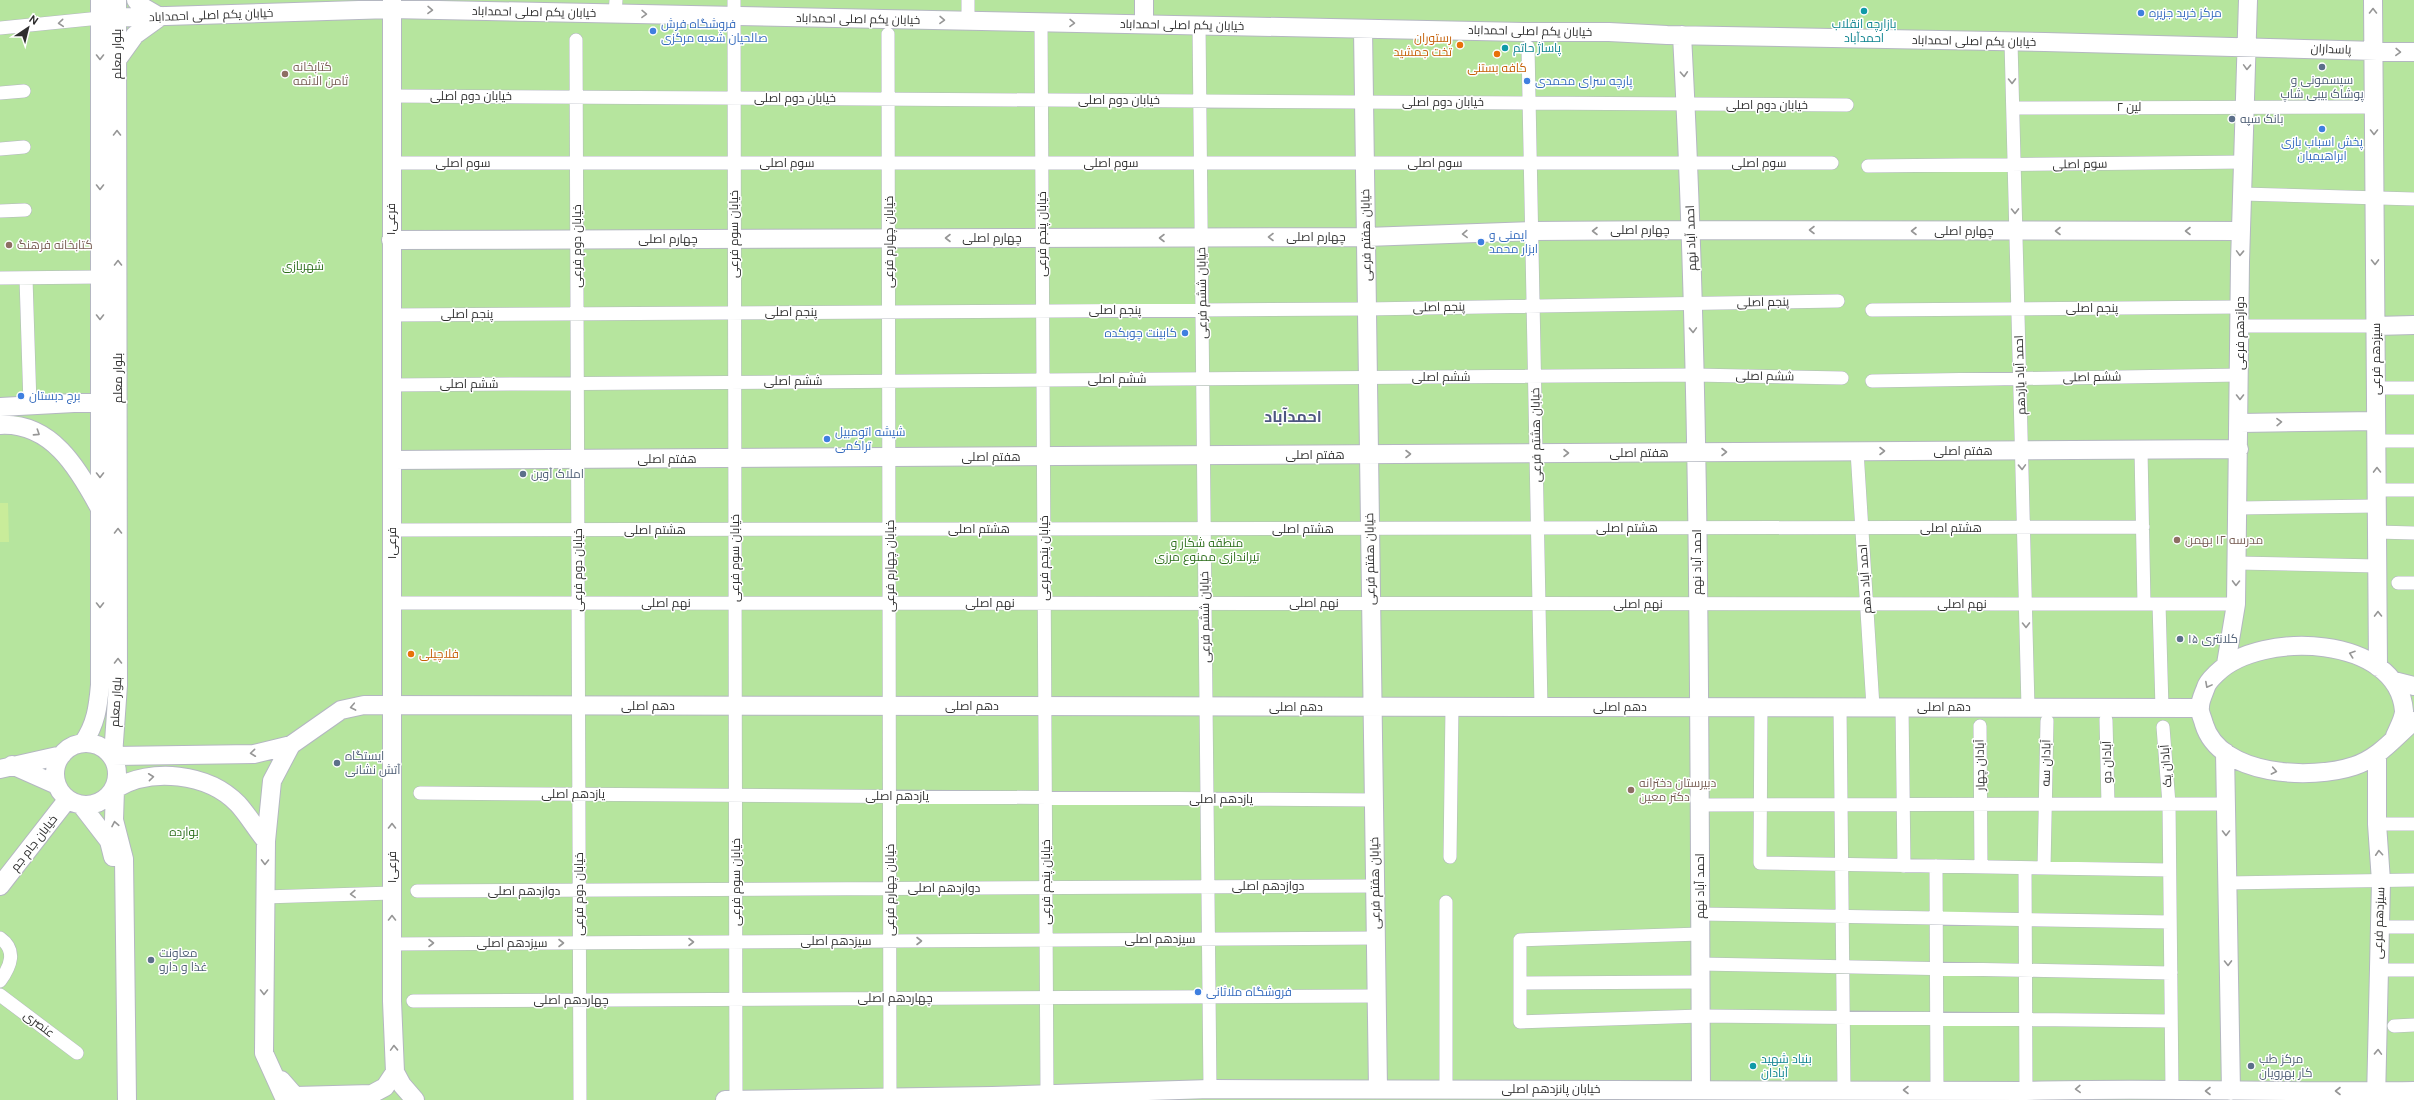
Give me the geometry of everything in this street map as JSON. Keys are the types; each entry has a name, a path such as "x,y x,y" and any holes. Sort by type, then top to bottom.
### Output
{"street":[{"name":"بلوار معلم","path":"100,0 111,12 117,60 118,685 113,756"},
{"path":"117,60 135,35 160,17 141,6 136,0"},
{"path":"968,0 968,21"},
{"path":"1144,0 1144,24"},
{"name":"دوازدهم فرعی","path":"2226,664 2236,604 2240,423 2239,307 2248,46 2248,0"},
{"name":"سیزدهم فرعی","path":"2373,0 2377,498 2376,566 2378,667"},
{"name":"خیابان یکم اصلی احمداباد","path":"111,12 160,17 360,5 734,8 968,21 1363,29 1609,32 1682,35 2248,46"},
{"name":"فرعی۱","path":"392,5 390,96 392,944 399,1079"},
{"name":"خیابان سوم فرعی","path":"734,8 736,1100"},
{"name":"بلوار معلم","path":"83,743 92,730 98,715 100,685 100,277 111,12"},
{"path":"0,28 111,12"},
{"name":"خیابان پنجم فرعی","path":"1041,22 1047,1094"},
{"name":"خیابان ششم فرعی","path":"1199,25 1210,1089"},
{"name":"خیابان هفتم فرعی","path":"1363,29 1378,1089"},
{"name":"خیابان چهارم فرعی","path":"888,34 890,1098"},
{"name":"احمد آباد نهم","path":"1682,35 1689,163 1697,452 1701,1090"},
{"name":"خیابان دوم فرعی","path":"576,40 580,1100"},
{"name":"احمد آباد یازدهم","path":"2011,42 2028,708"},
{"name":"پاسداران","path":"2248,46 2414,52"},
{"name":"خیابان هشتم فرعی","path":"1528,47 1541,707"},
{"path":"0,93 24,91"},
{"name":"خیابان دوم اصلی","path":"390,96 1848,105"},
{"name":"لین ۲","path":"2013,108 2373,106"},
{"path":"0,149 24,147"},
{"name":"سوم اصلی","path":"1868,166 2244,162"},
{"name":"سوم اصلی","path":"391,163 1832,163"},
{"path":"2242,194 2414,199"},
{"path":"0,211 25,210"},
{"name":"چهارم اصلی","path":"391,240 1366,237 1532,231 1690,230 2241,231"},
{"path":"0,278 100,277"},
{"path":"26,278 30,405"},
{"name":"پنجم اصلی","path":"391,315 1367,308 1534,304 1838,301"},
{"name":"پنجم اصلی","path":"1872,310 2239,307"},
{"path":"2239,326 2414,325"},
{"name":"ششم اصلی","path":"391,385 1695,374 1842,378"},
{"name":"ششم اصلی","path":"1872,380 2240,375"},
{"path":"2376,388 2414,388"},
{"path":"0,407 118,400"},
{"path":"2240,423 2376,421"},
{"path":"0,425 34,429 59,449 80,471 100,509"},
{"path":"2376,441 2414,441"},
{"name":"هفتم اصلی","path":"392,460 2239,449"},
{"path":"2141,450 2144,604"},
{"name":"احمد آباد دهم","path":"1857,452 1873,707"},
{"path":"2239,508 2377,498 2414,490"},
{"name":"هشتم اصلی","path":"392,530 2143,528"},
{"path":"2377,532 2414,533"},
{"path":"2237,563 2376,566"},
{"path":"2398,583 2414,583"},
{"name":"نهم اصلی","path":"392,603 2236,604"},
{"path":"2159,604 2162,708"},
{"path":"2414,686 2394,681 2378,667 2357,656 2337,649 2292,646 2267,648 2247,654 2226,664 2207,683 2199,708 2207,733 2225,752 2246,763 2284,773 2318,773 2336,771 2356,765 2377,755 2395,736 2414,721"},
{"path":"2394,681 2404,711 2395,736"},
{"name":"دهم اصلی","path":"291,746 341,710 364,705 2199,708"},
{"path":"1450,857 1452,707"},
{"path":"1761,707 1760,863 2169,870"},
{"path":"1840,707 1844,1090"},
{"path":"1902,707 1904,866"},
{"name":"آبادان دو","path":"2106,720 2108,804"},
{"name":"آبادان سه","path":"2044,868 2047,721"},
{"name":"آبادان چهار","path":"1980,726 1981,867"},
{"name":"آبادان یک","path":"2163,727 2169,804 2171,973 2171,1021 2164,1094"},
{"path":"57,785 57,765 62,755 71,747 83,743 94,744 104,748 113,756 117,766 114,820 124,859 128,1100"},
{"path":"113,756 254,754 291,746"},
{"path":"287,1100 282,1095 264,1053 264,897 266,841 272,781 291,746"},
{"path":"2225,752 2226,883 2231,1091"},
{"path":"6,767 62,755"},
{"name":"سیزدهم فرعی","path":"2377,755 2377,824 2381,881 2377,970 2377,1096"},
{"path":"6,767 57,785 102,831 109,841 114,859 117,1100"},
{"path":"75,803 98,804 106,799 115,789 134,779 155,776 180,777 201,781 220,790 238,804 266,841"},
{"name":"یازدهم اصلی","path":"420,793 1374,800"},
{"name":"خیابان جام جم","path":"0,886 47,825 75,803"},
{"path":"1699,805 2225,804"},
{"path":"47,825 64,816 73,815 84,818 102,831"},
{"path":"2377,824 2414,824"},
{"path":"1936,866 1937,1090"},
{"path":"2026,868 2026,1090"},
{"path":"2226,883 2414,880"},
{"name":"دوازدهم اصلی","path":"417,891 1375,886"},
{"path":"264,897 392,893"},
{"path":"1446,902 1446,1089"},
{"path":"1700,914 2170,922"},
{"path":"2378,927 2414,927"},
{"path":"1700,934 1520,940 1520,1022 1701,1016 2171,1021"},
{"path":"0,938 7,943 11,956 8,970 0,981"},
{"name":"سیزدهم اصلی","path":"392,944 1376,938"},
{"path":"1700,964 2171,973"},
{"path":"2377,970 2414,970"},
{"path":"1520,983 1700,982"},
{"name":"عنصری","path":"0,995 77,1053"},
{"name":"چهاردهم اصلی","path":"413,1000 1376,996"},
{"path":"2394,1026 2414,1025"},
{"path":"272,1071 295,1096 372,1094 399,1079 415,1100"},
{"name":"خیابان پانزدهم اصلی","path":"725,1100 990,1098 1047,1094 1210,1089 1446,1089 1583,1095 1701,1090 2026,1090 2106,1094 2164,1094 2231,1091 2377,1096 2414,1091"}],"green space":[{"name":"منطقه شکار و تیراندازی ممنوع مرزی","path":"0,0 2414,0 2414,1100 0,1100"},
{"path":"0,503 8,503 9,542 0,542"}],"place":[{"name":"بازارچه انقلاب احمدآباد","path":"1864,11"},
{"name":"مرکز خرید جزیره","path":"2141,13"},
{"name":"فروشگاه فرش صالحیان شعبه مرکزی","path":"653,31"},
{"name":"رستوران تخت جمشید","path":"1460,45"},
{"name":"پاساژ حاتم","path":"1505,48"},
{"name":"کافه بستنی","path":"1497,54"},
{"name":"سیسمونی و پوشاک بیبی شاپ","path":"2322,67"},
{"name":"کتابخانه ثامن الائمه","path":"285,74"},
{"name":"پارچه سرای محمدی","path":"1527,81"},
{"name":"بانک سپه","path":"2232,119"},
{"name":"پخش اسباب بازی ابراهیمیان","path":"2322,129"},
{"name":"ایمنی و ابزار محمد","path":"1481,242"},
{"name":"کتابخانه فرهنگ","path":"9,245"},
{"name":"كابينت چوبكده","path":"1185,333"},
{"name":"برج دبستان","path":"21,396"},
{"name":"شیشه اتومبیل تراکمی","path":"827,439"},
{"name":"املاک آوین","path":"523,474"},
{"name":"مدرسه ۱۲ بهمن","path":"2177,540"},
{"name":"کلانتری ۱۵","path":"2180,639"},
{"name":"فلاچیلی","path":"411,654"},
{"name":"ایستگاه آتش نشانی","path":"337,763"},
{"name":"دبیرستان دخترانه دکتر معین","path":"1631,790"},
{"name":"معاونت غذا و دارو","path":"151,960"},
{"name":"فروشگاه ملاثانی","path":"1198,992"},
{"name":"بنیاد شهید آبادان","path":"1753,1066"},
{"name":"مرکز طب کار بهرویان","path":"2251,1066"}],"district":[{"name":"احمدآباد","path":"1293,416"}],"park label":[{"name":"شهربازی","path":"303,266"},
{"name":"بوارده","path":"184,832"}]}
